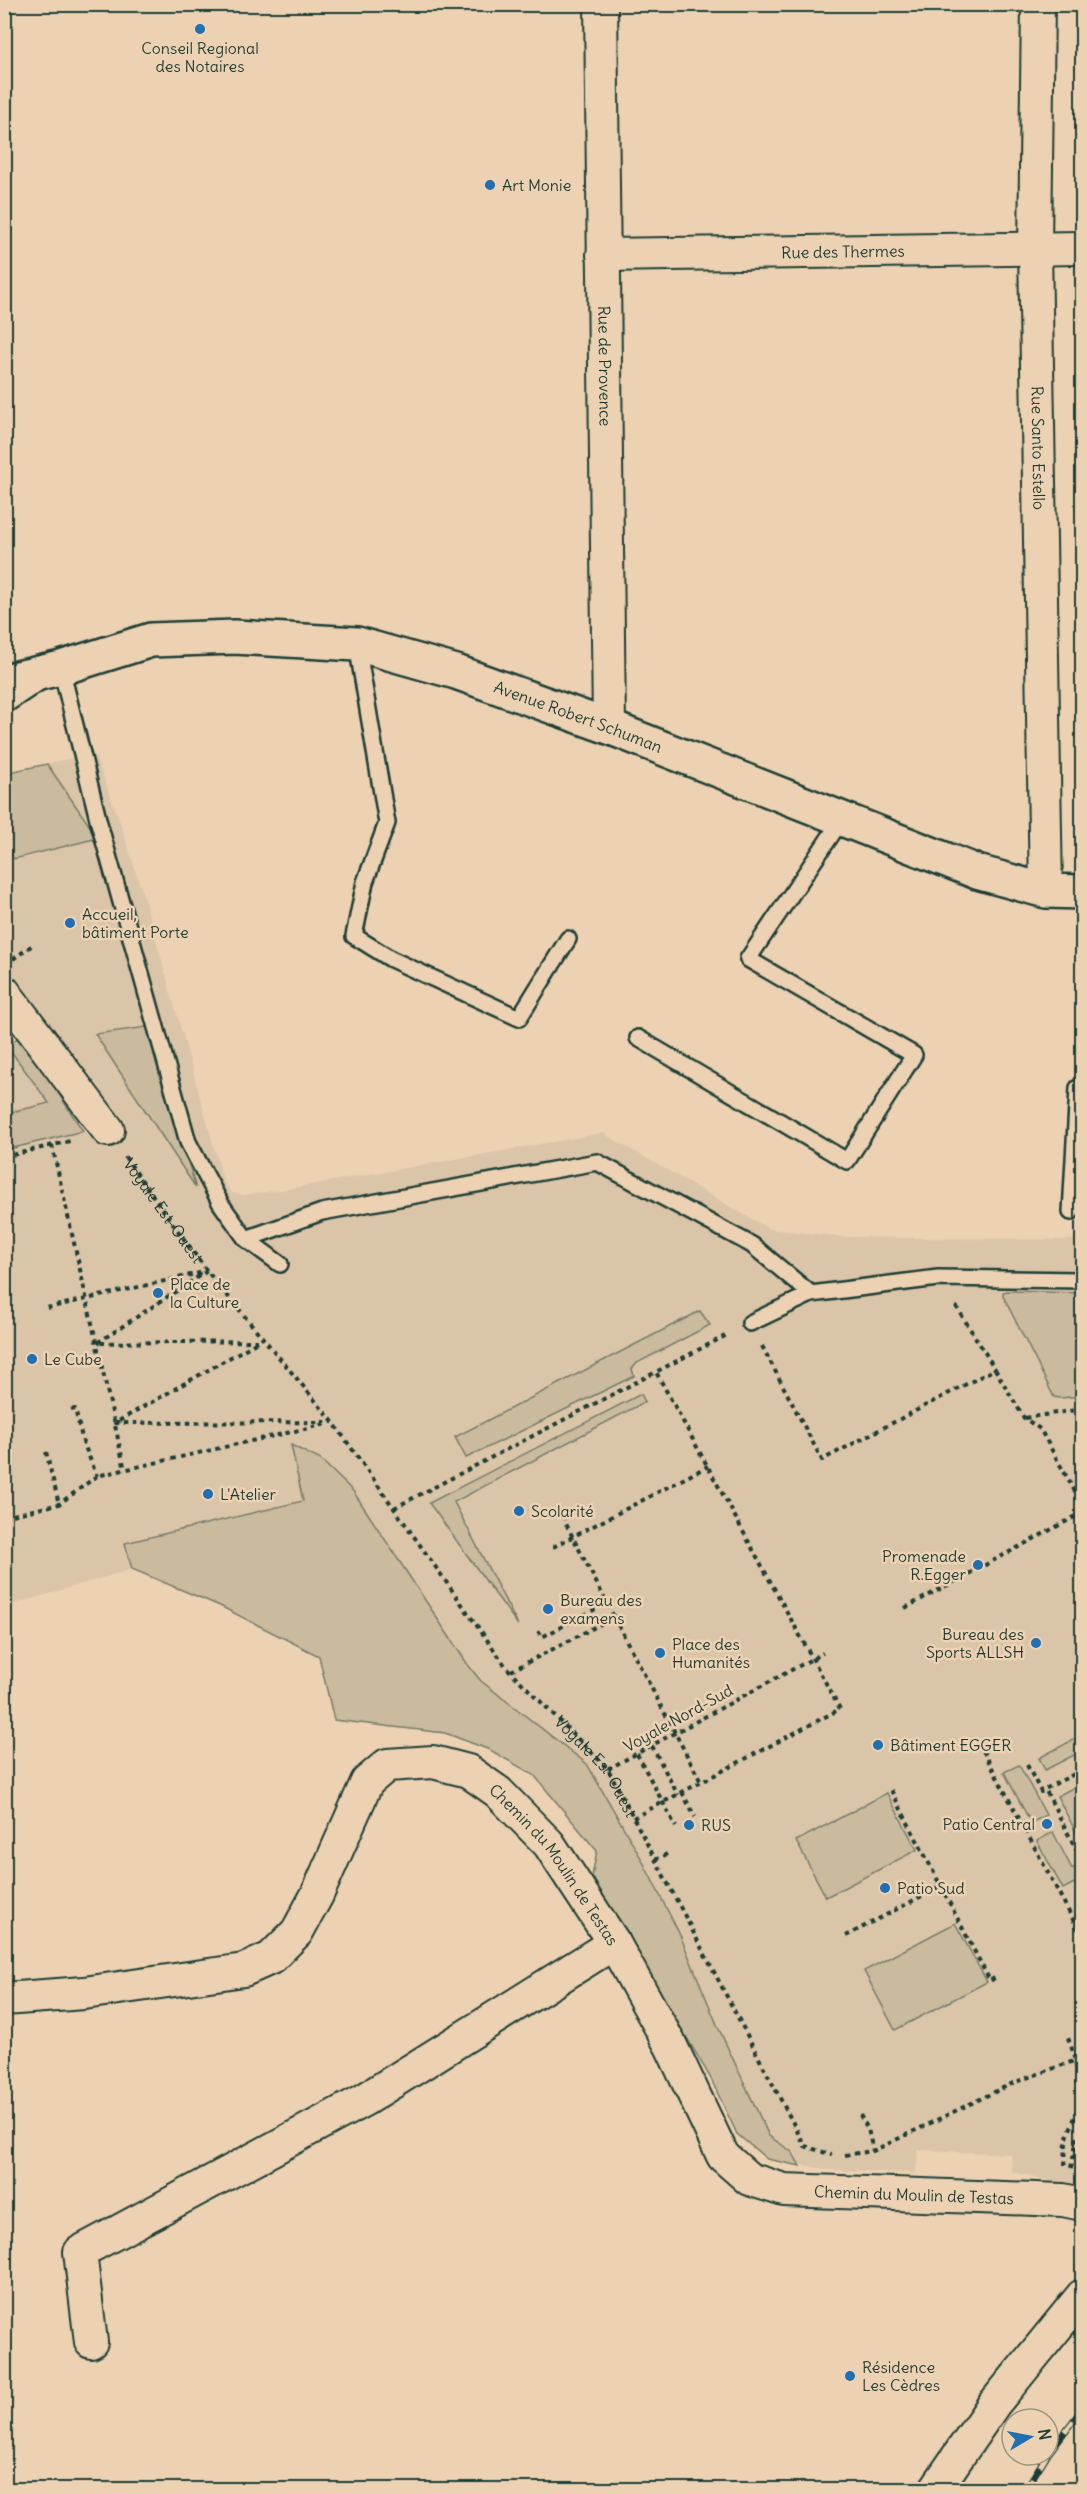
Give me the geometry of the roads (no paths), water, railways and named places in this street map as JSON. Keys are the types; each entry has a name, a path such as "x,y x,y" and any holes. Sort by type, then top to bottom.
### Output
{"street":[{"name":"Rue de Provence","path":"601,4 609,727"},
{"name":"Rue Santo Estello","path":"1038,4 1035,248 1046,891"},
{"name":"Rue des Thermes","path":"603,255 1083,248"},
{"name":"Avenue Robert Schuman","path":"4,681 61,668 127,646 160,639 235,637 357,644 456,672 609,727 977,872 1046,891 1083,892"},
{"path":"4,992 113,1140"},
{"name":"Chemin du Moulin de Testas","path":"4,1999 84,1993 244,1970 271,1958 297,1932 317,1895 367,1782 387,1766 433,1761 468,1771 498,1792 549,1845 614,1943 671,2046 723,2156 749,2179 784,2190 1063,2200 1076,2190"},
{"path":"91,2342 80,2252 364,2100 614,1943"},
{"path":"935,2490 994,2404 1083,2296"}],"lane":[{"path":"357,644 387,823 365,882 354,936 391,959 519,1018 568,939"},
{"path":"61,668 82,756 188,1142 221,1204 246,1239 280,1264"},
{"name":"Avenue Robert Schuman","path":"4,706 61,668"},
{"path":"638,1038 847,1161 914,1055 748,959 842,819"},
{"path":"1071,1212 1078,1088 1083,1086"},
{"path":"246,1239 322,1212 597,1162 752,1245 811,1294"},
{"path":"750,1323 811,1294 938,1278 1083,1280"}],"railway":[{"path":"1060,2438 1082,2409"},
{"path":"1025,2490 1039,2467"}],"place":[{"name":"Conseil Regional des Notaires","path":"200,29"},
{"name":"Art Monie","path":"490,185"},
{"name":"Accueil, bâtiment Porte","path":"70,923"},
{"name":"Place de la Culture","path":"158,1293"},
{"name":"Le Cube","path":"32,1359"},
{"name":"L'Atelier","path":"208,1494"},
{"name":"Scolarité","path":"519,1511"},
{"name":"Promenade R.Egger","path":"978,1565"},
{"name":"Bureau des examens","path":"548,1609"},
{"name":"Bureau des Sports ALLSH","path":"1036,1643"},
{"name":"Place des Humanités","path":"660,1653"},
{"name":"Bâtiment EGGER","path":"878,1745"},
{"name":"Patio Central","path":"1047,1824"},
{"name":"RUS","path":"689,1825"},
{"name":"Patio Sud","path":"885,1888"},
{"name":"Résidence Les Cèdres","path":"850,2376"}]}
